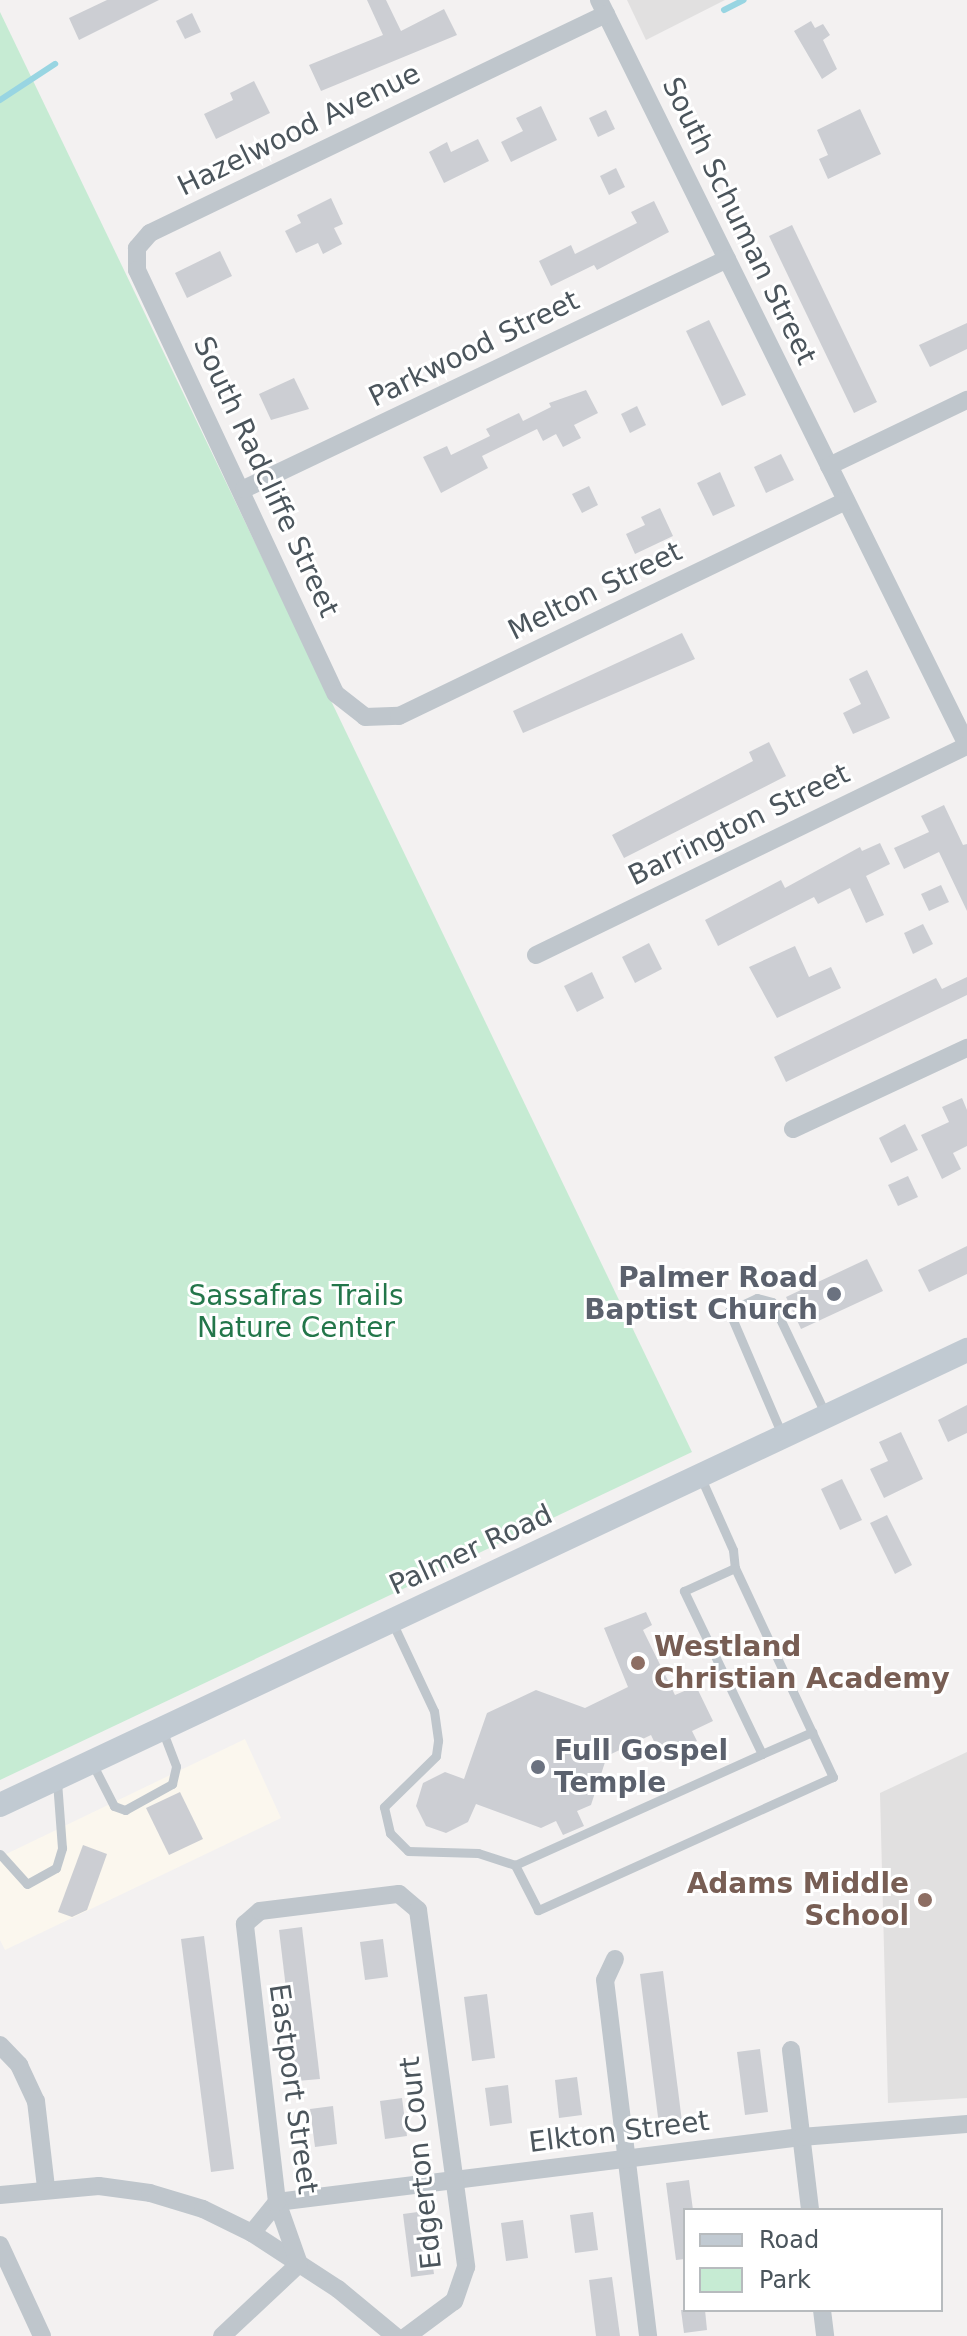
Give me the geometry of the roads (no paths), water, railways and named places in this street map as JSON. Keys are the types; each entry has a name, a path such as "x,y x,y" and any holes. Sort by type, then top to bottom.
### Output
{"street":[{"name":"Hazelwood Avenue","path":"137,248 150,233 491,69 602,7"},
{"name":"South Schuman Street","path":"602,7 967,746"},
{"name":"South Radcliffe Street","path":"137,248 137,270 244,489 336,694 365,717"},
{"name":"Parkwood Street","path":"244,489 727,259"},
{"path":"829,466 967,400"},
{"name":"Melton Street","path":"365,717 399,716 846,501"},
{"name":"Barrington Street","path":"536,955 967,746"},
{"path":"793,1129 967,1048"},
{"name":"Palmer Road","path":"0,1805 967,1350"},
{"name":"Edgerton Court","path":"249,1919 260,1911 399,1894 418,1910 466,2267 461,2288 446,2310 407,2336"},
{"name":"Eastport Street","path":"249,1919 244,1932 277,2202 299,2264"},
{"path":"615,1959 605,1980 648,2336"},
{"path":"0,2045 19,2065 36,2101 46,2188"},
{"path":"791,2050 810,2208"},
{"name":"Elkton Street","path":"277,2202 801,2137 967,2124"},
{"path":"0,2195 46,2188 99,2186 150,2193 203,2209 252,2233 299,2264 395,2336"},
{"path":"252,2233 277,2202"},
{"path":"0,2245 42,2336"},
{"path":"222,2336 299,2264"},
{"path":"822,2312 825,2336"}],"lane":[{"path":"783,1437 728,1319 729,1311 743,1304 766,1297 772,1302 826,1416"},
{"path":"515,1865 538,1910 833,1777 735,1568 733,1550 699,1476"},
{"path":"735,1568 684,1591 762,1754"},
{"path":"391,1621 434,1711 438,1741 436,1756 384,1807 390,1833 408,1851 478,1853 515,1865 812,1732"},
{"path":"91,1762 114,1806 125,1810 172,1784 176,1766 161,1728"},
{"path":"0,1854 27,1884 56,1868 62,1848 57,1778"}],"waterway":[{"path":"724,10 744,0"},
{"path":"0,100 55,64"}],"place":[{"name":"Palmer Road Baptist Church","path":"834,1294"},
{"name":"Westland Christian Academy","path":"638,1663"},
{"name":"Full Gospel Temple","path":"538,1767"},
{"name":"Adams Middle School","path":"925,1900"}],"park label":[{"name":"Sassafras Trails Nature Center","path":"296,1312"}]}
